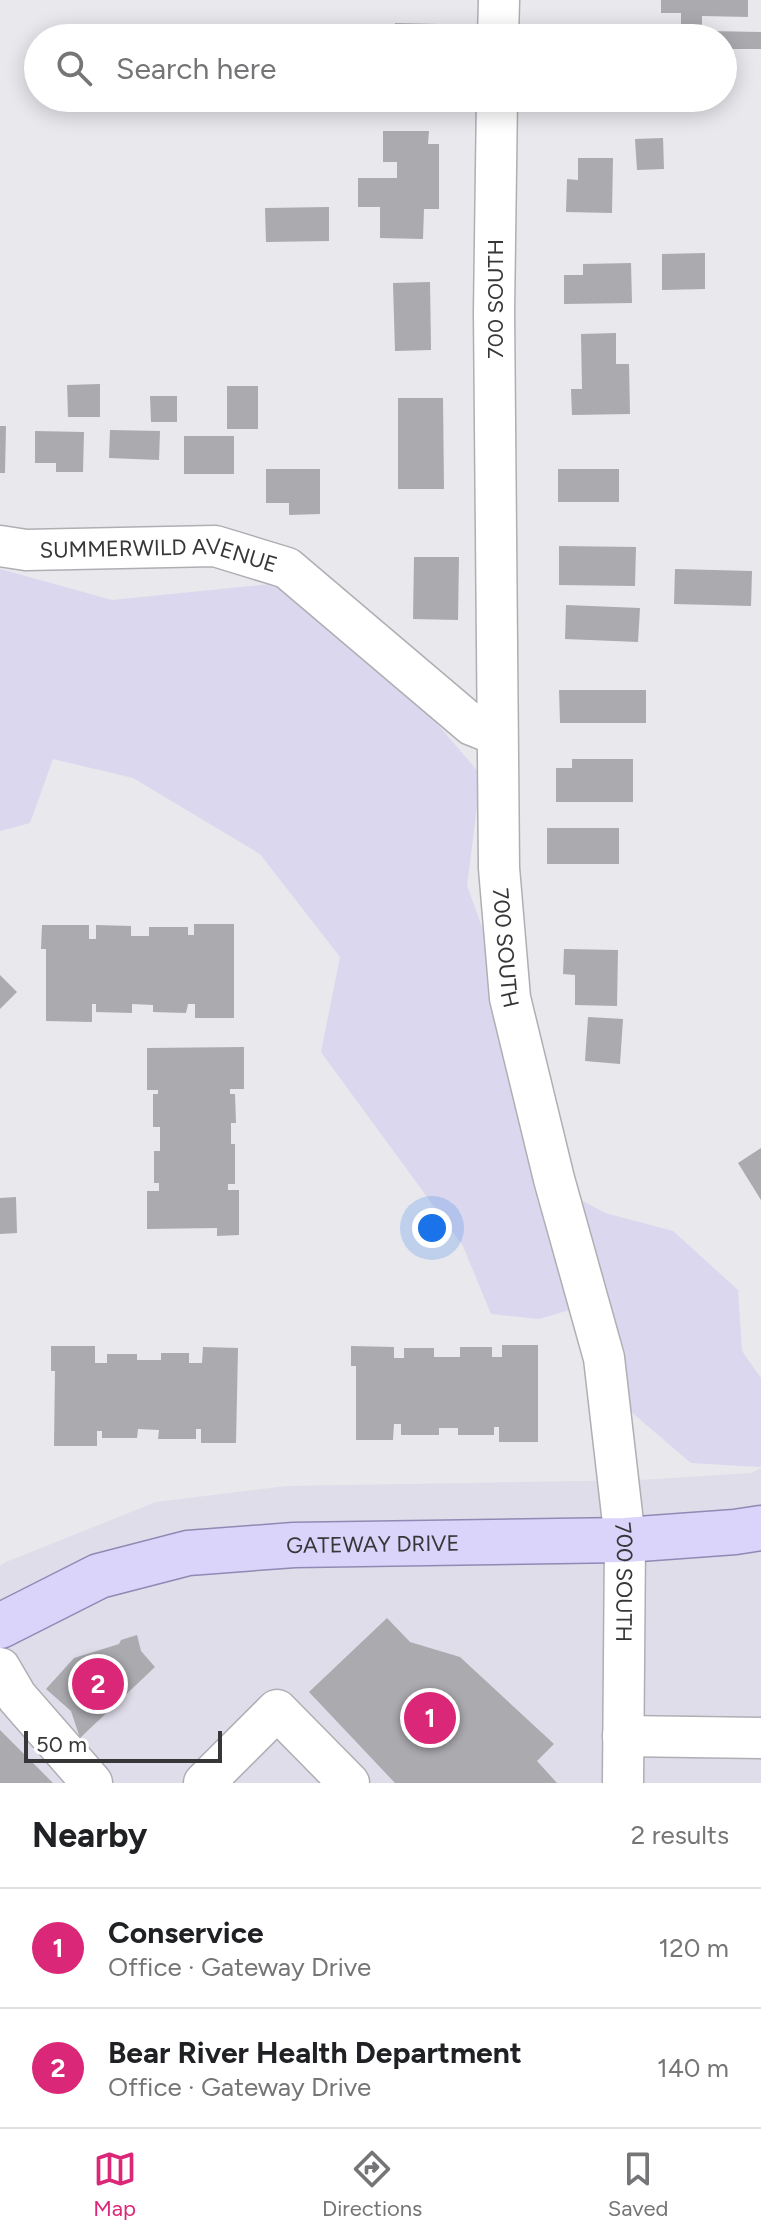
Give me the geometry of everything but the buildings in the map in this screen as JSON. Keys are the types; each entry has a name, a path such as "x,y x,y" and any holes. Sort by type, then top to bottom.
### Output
{"main road":[{"name":"GATEWAY DRIVE","path":"0,1626 99,1576 188,1553 294,1545 625,1540 761,1528"}],"street":[{"path":"498,24 499,0"},
{"name":"700 SOUTH","path":"497,112 494,312 499,868 510,998 554,1179 604,1358 625,1540 623,1783"},
{"name":"SUMMERWILD AVENUE","path":"0,546 26,550 215,546 287,568 472,725 497,735"},
{"path":"0,1668 17,1697 92,1783"},
{"path":"204,1783 277,1710 349,1783"},
{"path":"623,1736 761,1738"}],"shaded area":[{"path":"0,569 112,600 271,584 356,629 481,775 467,886 527,1049 539,1177 605,1213 673,1231 738,1290 742,1351 761,1378 761,1467 691,1463 616,1399 583,1306 539,1319 491,1314 463,1246 321,1052 340,957 260,854 133,778 53,759 30,823 0,831"},
{"path":"761,1468 761,1783 0,1783 0,1566 6,1562 156,1502 286,1486 640,1480 751,1473"}],"place":[{"name":"Bear River Health Department","path":"98,1684"},
{"name":"Conservice","path":"430,1718"}]}
